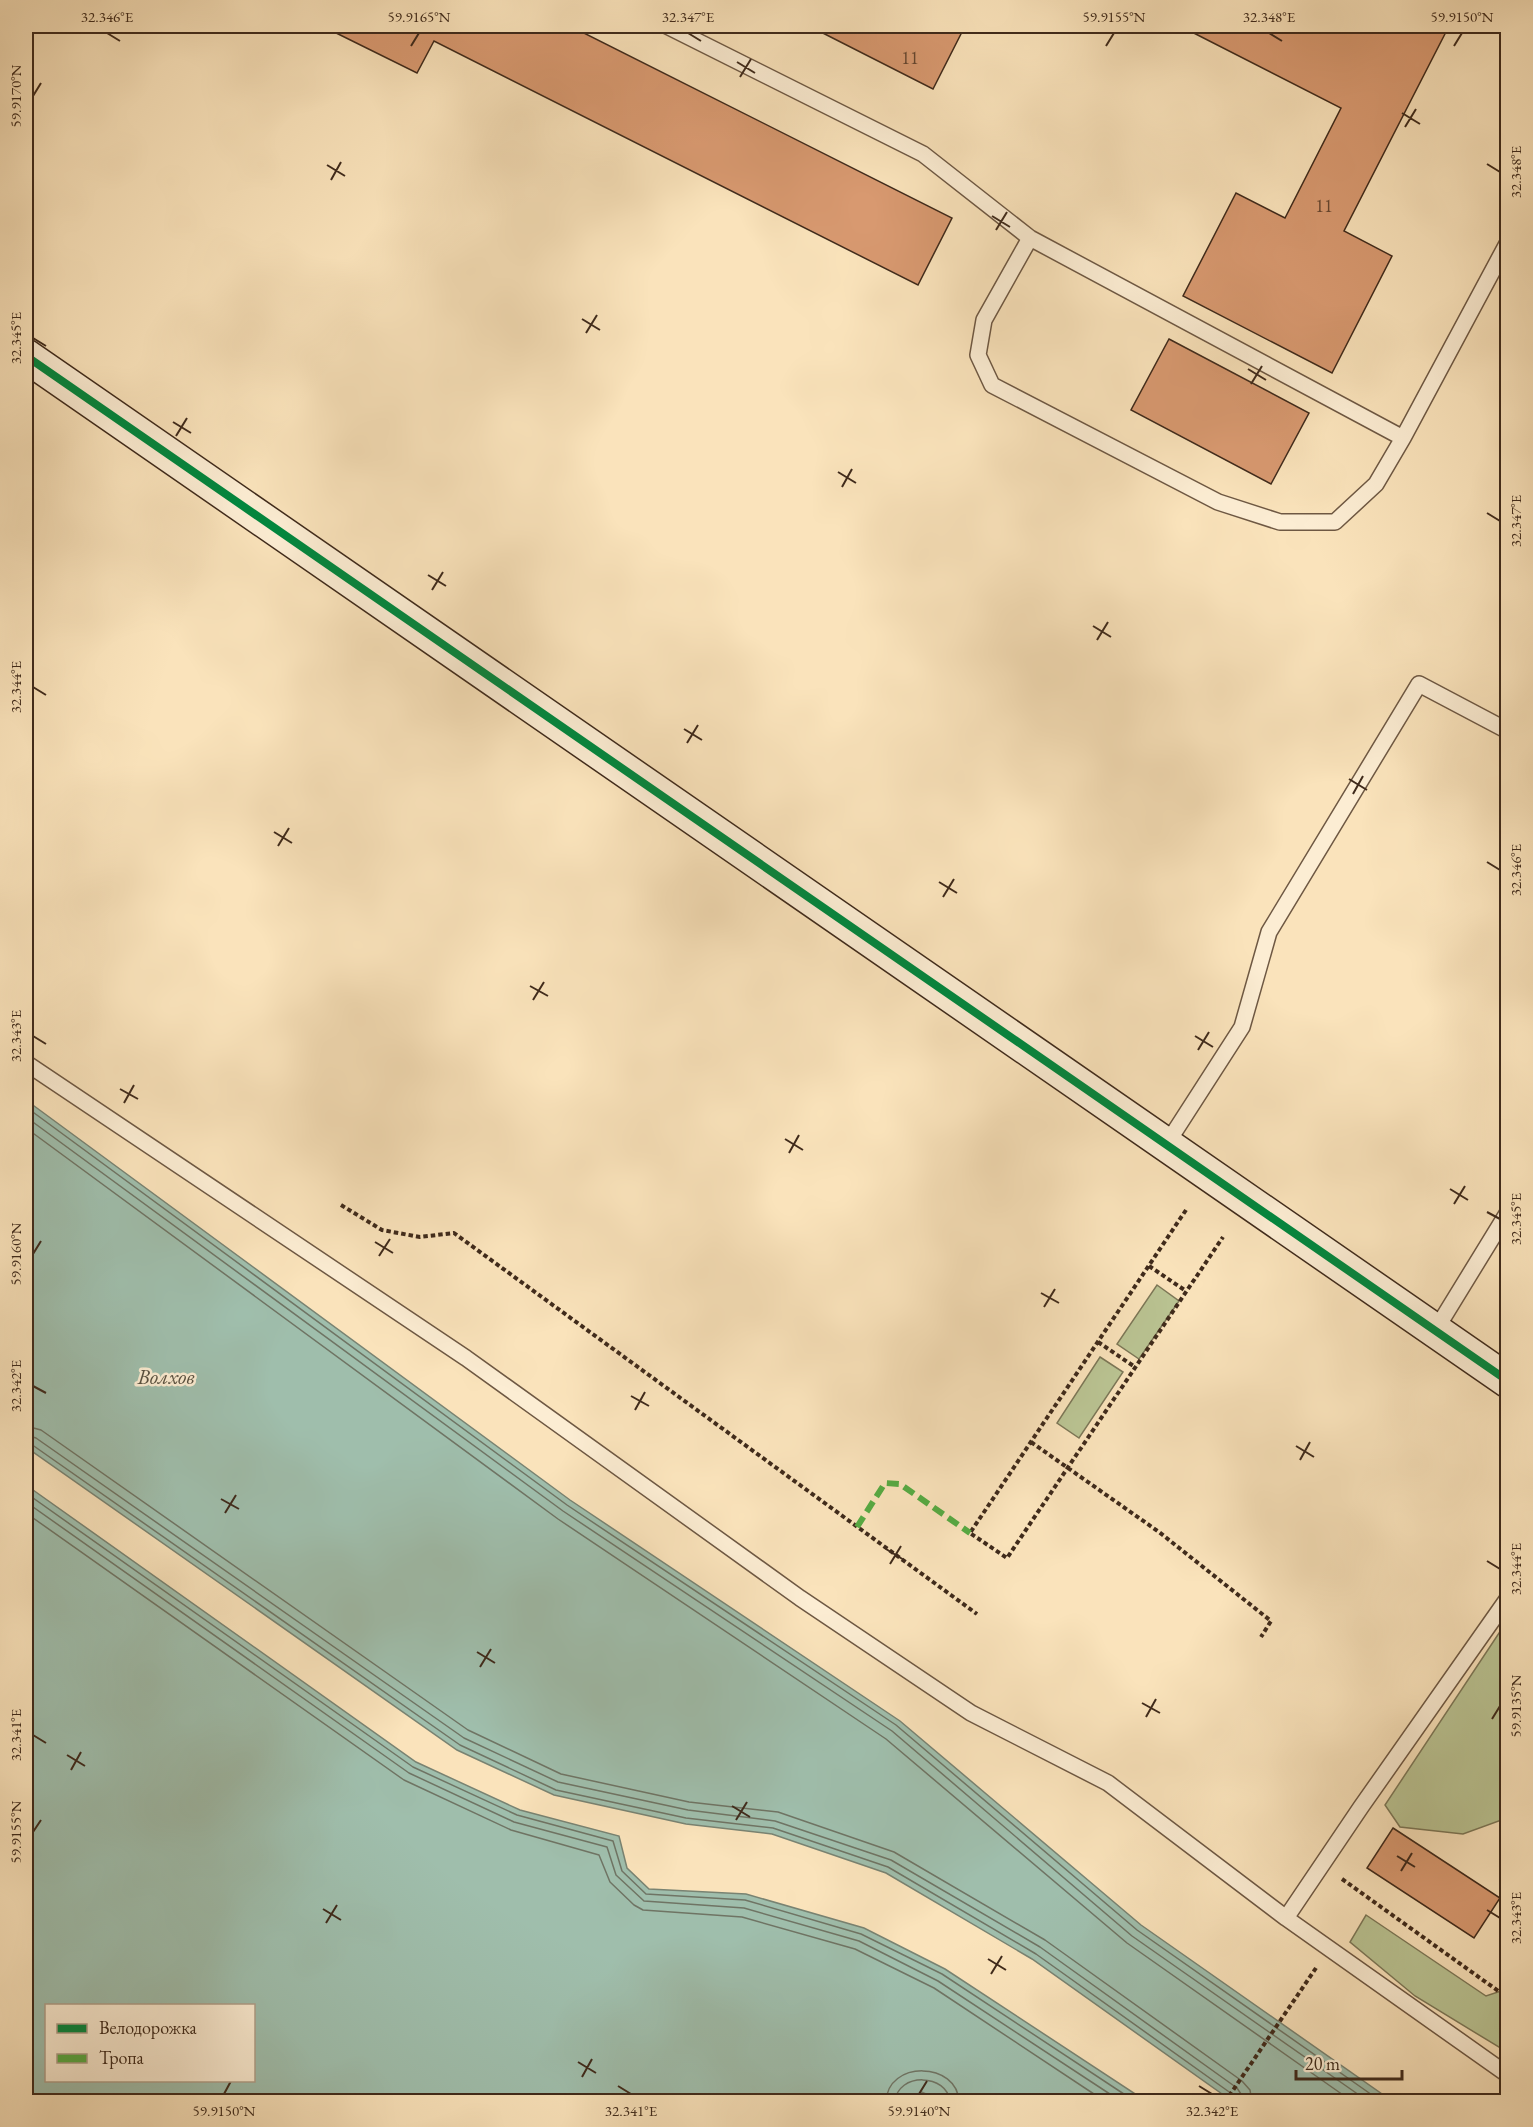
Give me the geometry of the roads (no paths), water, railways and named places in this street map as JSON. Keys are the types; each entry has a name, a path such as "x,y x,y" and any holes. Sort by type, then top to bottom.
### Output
{"street":[{"path":"26,356 1508,1381"}],"lane":[{"path":"667,26 923,154 1030,238 1403,438"},
{"path":"1030,238 984,320 978,355 992,385 1218,502 1280,522 1335,522 1376,484 1508,242"},
{"path":"1166,1145 1242,1027 1269,932 1419,684 1508,731"},
{"path":"26,1064 466,1358 800,1598 971,1713 1108,1784 1286,1918 1508,2075"},
{"path":"1435,1331 1508,1212"},
{"path":"1286,1918 1508,1598"}],"water":[{"name":"Волхов","path":"26,1100 570,1500 900,1721 1141,1925 1392,2101 1232,2101 1032,1959 886,1873 772,1834 686,1824 554,1795 457,1750 26,1447"},
{"path":"26,1485 416,1762 520,1810 619,1836 627,1868 649,1889 746,1894 864,1928 945,1969 1146,2101 942,2102 922,2092 904,2102 26,2101"}]}
